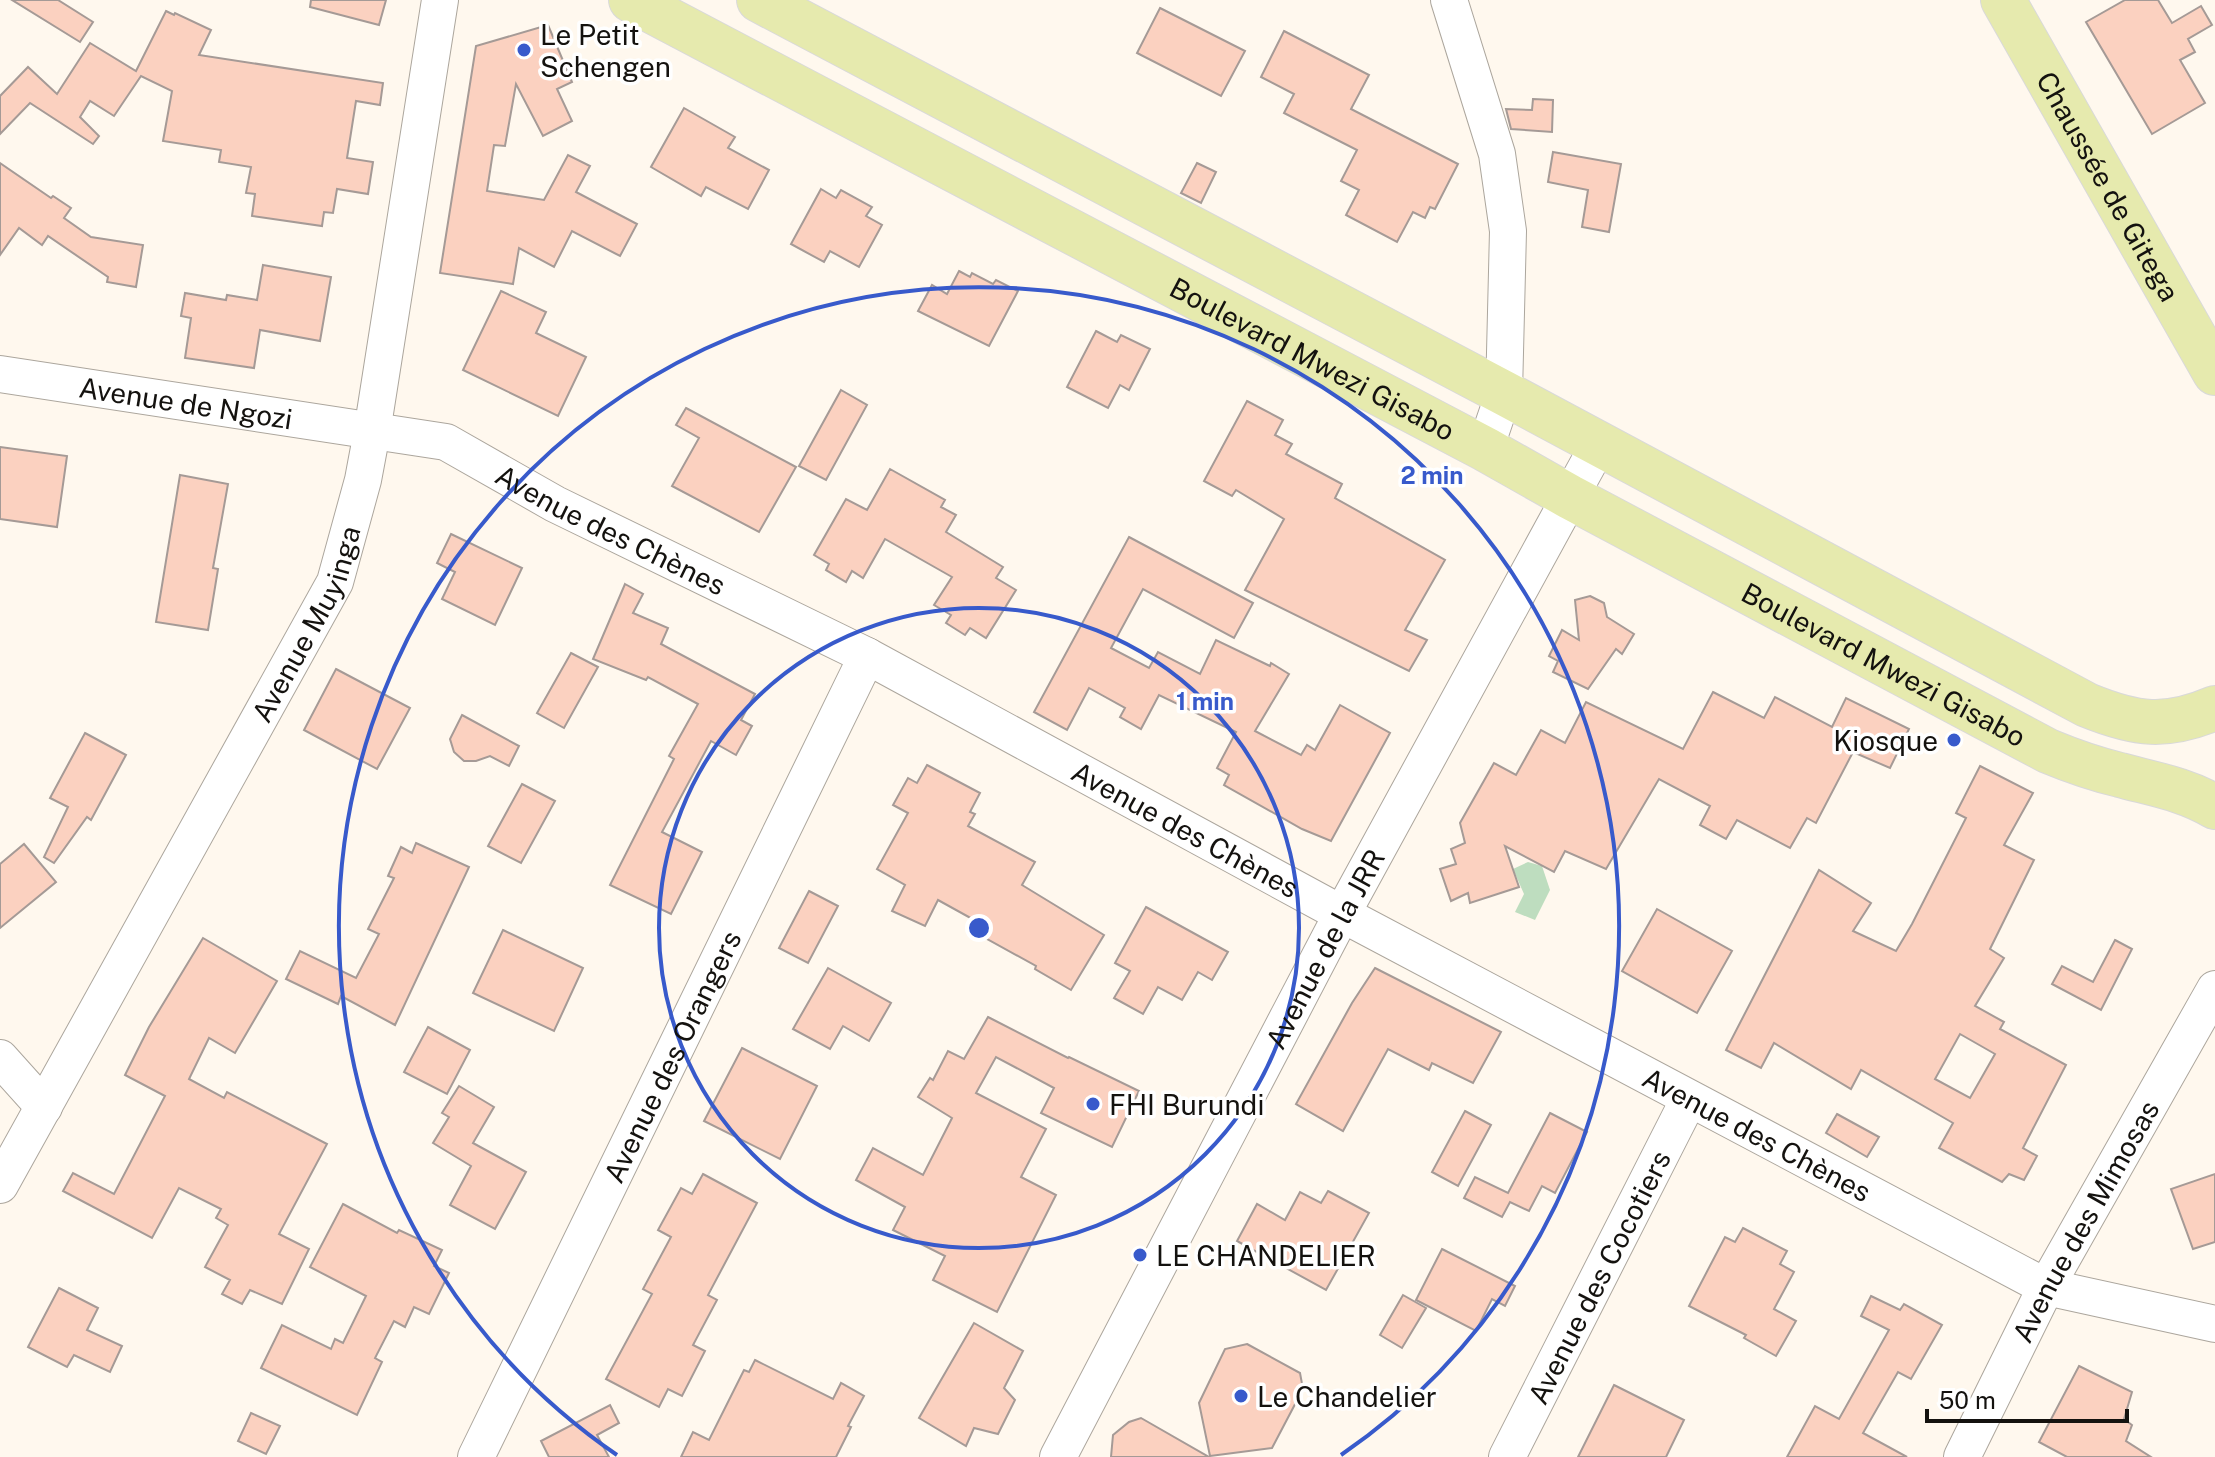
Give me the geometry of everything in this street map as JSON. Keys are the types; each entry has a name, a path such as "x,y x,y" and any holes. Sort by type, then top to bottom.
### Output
{"main road":[{"name":"Boulevard Mwezi Gisabo","path":"631,0 1485,449 2048,751 2107,772 2172,787 2215,807"},
{"name":"Boulevard Mwezi Gisabo","path":"759,0 2087,705 2120,719 2153,724 2189,719 2215,708"},
{"name":"Chaussée de Gitega","path":"2003,0 2215,373"}],"street":[{"name":"Avenue Muyinga","path":"0,1185 335,582 363,480 372,432 440,0"},
{"path":"1449,0 1497,154 1508,231 1504,393 1485,449"},
{"name":"Avenue de Ngozi","path":"0,374 372,432"},
{"name":"Avenue des Chènes","path":"372,432 446,442 555,504 867,656 1342,914 2046,1287 2215,1324"},
{"name":"Avenue de la JRR","path":"1058,1457 1342,914 1599,444"},
{"name":"Avenue des Orangers","path":"476,1457 867,656"},
{"name":"Avenue des Mimosas","path":"1962,1457 2046,1287 2215,989"},
{"path":"0,1058 44,1107"},
{"name":"Avenue des Cocotiers","path":"1507,1457 1689,1099"}],"shaded area":[{"path":"1528,862 1542,866 1550,890 1535,920 1515,912 1524,894 1513,869"}],"building":[{"path":"12,0 58,0 93,22 80,42"},
{"path":"311,0 386,0 379,25 310,7"},
{"path":"2125,0 2158,0 2172,23 2201,6 2212,25 2188,39 2195,52 2180,60 2205,103 2152,134 2086,22"},
{"path":"1160,8 1245,51 1221,96 1137,53"},
{"path":"166,11 211,30 199,55 383,83 380,105 356,101 347,158 373,162 368,194 337,189 333,213 324,212 322,226 252,216 255,194 246,193 251,167 219,162 221,150 163,141 172,91 141,76 114,116 90,101 80,117 99,136 93,144 30,103 0,134 0,96 28,67 57,94 90,43 136,71"},
{"path":"548,25 572,82 557,89 572,121 543,136 516,84 505,146 494,145 487,191 544,200 568,155 590,166 576,192 637,224 620,256 572,231 554,267 519,248 513,284 440,273 476,46"},
{"path":"1284,31 1369,75 1351,109 1458,164 1435,209 1430,207 1425,218 1413,212 1397,242 1346,215 1359,190 1341,181 1357,150 1284,113 1294,94 1261,77"},
{"path":"1533,99 1553,100 1552,132 1511,129 1506,109 1532,110"},
{"path":"684,108 735,137 728,148 769,170 748,209 706,187 701,196 651,167"},
{"path":"1553,152 1621,164 1609,232 1582,227 1588,190 1548,182"},
{"path":"0,163 71,208 64,218 91,237 143,245 136,287 107,282 108,277 48,236 42,245 19,228 0,255"},
{"path":"1197,163 1216,172 1201,203 1181,193"},
{"path":"821,189 836,198 841,190 872,207 866,216 882,225 859,267 830,251 824,262 791,244"},
{"path":"263,265 331,277 320,341 260,330 254,368 185,358 191,318 181,316 185,293 226,300 227,295 257,300"},
{"path":"959,271 970,277 972,273 993,284 996,280 1018,291 989,346 918,311 932,285 947,294"},
{"path":"501,291 546,312 536,333 586,357 558,416 463,370"},
{"path":"1096,331 1117,342 1121,335 1150,349 1129,390 1120,385 1108,408 1067,387"},
{"path":"841,390 867,405 826,480 799,466"},
{"path":"1247,401 1283,420 1275,435 1292,444 1286,454 1342,484 1335,498 1445,560 1405,630 1427,640 1409,671 1245,590 1284,519 1236,490 1232,496 1204,481"},
{"path":"686,408 796,467 759,532 672,486 699,438 676,425"},
{"path":"0,447 67,456 57,527 0,519"},
{"path":"890,469 945,500 941,507 956,515 946,532 1003,567 996,578 1016,590 986,638 970,628 965,635 946,623 951,615 934,605 952,577 885,539 863,578 852,571 846,582 826,570 829,564 814,555 846,499 867,510"},
{"path":"180,475 228,484 213,568 218,569 208,630 156,622"},
{"path":"451,534 522,568 495,625 442,599 455,572 437,563"},
{"path":"1129,537 1253,603 1234,638 1143,589 1111,648 1149,668 1158,652 1200,674 1216,640 1270,666 1271,663 1289,674 1255,731 1301,755 1307,745 1315,750 1340,705 1390,733 1331,841 1302,829 1224,785 1229,775 1217,768 1236,732 1159,695 1141,729 1120,717 1125,708 1089,688 1067,730 1034,712"},
{"path":"625,584 643,594 633,613 668,628 661,644 755,694 741,720 752,726 736,755 711,741 662,832 702,852 671,914 610,885 674,759 669,756 698,704 648,677 646,680 593,659"},
{"path":"1590,596 1604,603 1607,617 1634,634 1622,654 1616,649 1588,689 1553,672 1558,661 1549,656 1562,630 1579,640 1575,600"},
{"path":"571,653 598,667 564,728 537,713"},
{"path":"336,669 410,708 377,769 304,730"},
{"path":"1713,692 1764,718 1775,697 1832,727 1846,698 1909,729 1890,768 1853,752 1816,823 1807,818 1790,848 1737,820 1726,839 1700,825 1710,806 1659,779 1606,869 1565,851 1554,872 1505,846 1519,887 1470,903 1468,893 1451,901 1440,869 1456,864 1451,849 1465,843 1460,823 1494,763 1516,775 1541,730 1565,743 1586,702 1683,749"},
{"path":"462,715 519,746 509,766 490,756 464,761 454,752 450,739"},
{"path":"85,733 126,755 91,820 87,817 54,863 44,857 68,807 50,798"},
{"path":"927,765 980,793 970,812 975,814 968,826 1035,862 1022,885 1104,935 1071,990 1035,969 1036,966 971,930 976,921 938,900 925,926 892,911 905,885 877,869 908,813 893,805 908,778 917,783"},
{"path":"1980,766 2033,793 2004,845 2034,860 1990,949 2004,958 1975,1006 2004,1022 2000,1029 2066,1065 2023,1148 2037,1156 2024,1180 2009,1174 2002,1182 1939,1148 1953,1123 1861,1070 1851,1089 1774,1043 1761,1068 1726,1050 1819,870 1871,903 1853,931 1896,951 1966,818 1956,813","holes":["1960,1034 1995,1054 1970,1098 1935,1079"]},
{"path":"522,784 555,801 521,863 488,846"},
{"path":"416,843 469,867 395,1025 341,996 338,1004 286,979 300,951 356,978 379,934 368,929 394,878 388,876 401,847 412,853"},
{"path":"24,844 56,882 0,928 0,864"},
{"path":"809,891 838,906 808,963 779,948"},
{"path":"1146,907 1228,952 1212,980 1198,972 1182,1000 1158,987 1143,1014 1114,998 1130,971 1115,963"},
{"path":"1657,909 1732,951 1697,1013 1622,971"},
{"path":"503,930 583,968 554,1031 473,993"},
{"path":"203,938 277,981 235,1053 209,1038 189,1079 224,1098 227,1092 327,1144 279,1234 309,1249 282,1304 250,1290 242,1304 222,1294 230,1280 205,1267 228,1225 216,1218 221,1209 179,1188 152,1238 63,1191 73,1173 114,1194 165,1096 125,1075 149,1027"},
{"path":"2115,940 2132,949 2101,1010 2052,984 2062,966 2093,982"},
{"path":"828,968 891,1003 869,1041 843,1026 830,1049 793,1029"},
{"path":"1375,968 1501,1032 1473,1083 1432,1063 1429,1070 1388,1049 1343,1131 1296,1104"},
{"path":"988,1017 1139,1091 1112,1147 1041,1113 1054,1088 996,1057 976,1093 1046,1129 1021,1177 1056,1195 997,1312 933,1280 945,1256 893,1230 905,1207 856,1180 873,1148 923,1175 952,1118 918,1097 930,1078 933,1080 948,1051 964,1059"},
{"path":"428,1027 470,1050 447,1094 404,1072"},
{"path":"742,1048 817,1086 780,1159 704,1121"},
{"path":"459,1086 494,1107 473,1143 526,1172 495,1229 450,1205 471,1166 433,1143 449,1117 442,1113"},
{"path":"1465,1111 1491,1125 1458,1186 1432,1172"},
{"path":"1550,1113 1587,1132 1555,1193 1542,1186 1529,1211 1510,1202 1502,1217 1464,1198 1475,1177 1508,1193"},
{"path":"1837,1114 1879,1137 1867,1157 1826,1133"},
{"path":"703,1174 757,1203 708,1295 717,1300 693,1345 705,1351 682,1396 668,1389 659,1407 606,1379 652,1294 643,1289 671,1237 658,1230 681,1188 692,1194"},
{"path":"2215,1174 2215,1242 2193,1249 2171,1189"},
{"path":"1328,1191 1369,1213 1326,1290 1237,1241 1257,1204 1285,1220 1300,1192 1321,1203"},
{"path":"343,1204 397,1233 399,1230 442,1250 434,1266 449,1273 429,1314 414,1307 405,1327 394,1321 375,1358 382,1362 357,1415 261,1368 282,1325 331,1349 335,1339 343,1343 366,1296 310,1267"},
{"path":"1743,1228 1787,1251 1780,1264 1794,1272 1774,1309 1796,1321 1776,1356 1744,1338 1746,1335 1689,1306 1725,1237 1735,1242"},
{"path":"1442,1249 1515,1286 1505,1306 1492,1299 1476,1331 1416,1300"},
{"path":"59,1288 98,1308 87,1330 122,1346 110,1372 74,1355 67,1367 28,1347"},
{"path":"1403,1295 1426,1308 1402,1348 1380,1335"},
{"path":"1871,1296 1900,1310 1904,1304 1942,1325 1911,1379 1898,1372 1863,1433 1907,1457 1787,1457 1815,1406 1839,1419 1889,1330 1861,1316"},
{"path":"974,1323 1023,1351 1004,1388 1015,1400 998,1434 974,1428 966,1446 919,1418"},
{"path":"1247,1344 1300,1373 1303,1389 1272,1448 1210,1456 1199,1403 1225,1349"},
{"path":"755,1360 833,1399 841,1383 864,1396 836,1457 681,1457 693,1432 709,1440 744,1370 749,1372"},
{"path":"2079,1366 2132,1392 2124,1419 2132,1425 2126,1441 2151,1457 2067,1457 2039,1442"},
{"path":"1614,1385 1684,1420 1666,1457 1578,1457"},
{"path":"610,1405 619,1423 597,1435 609,1457 549,1457 541,1441"},
{"path":"251,1413 280,1426 266,1454 238,1441"},
{"path":"1141,1418 1209,1457 1111,1457 1113,1435 1129,1422"}],"place":[{"name":"Le Petit Schengen","path":"524,50"},
{"name":"Kiosque","path":"1954,740"},
{"name":"FHI Burundi","path":"1093,1104"},
{"name":"LE CHANDELIER","path":"1140,1255"},
{"name":"Le Chandelier","path":"1241,1396"}]}
